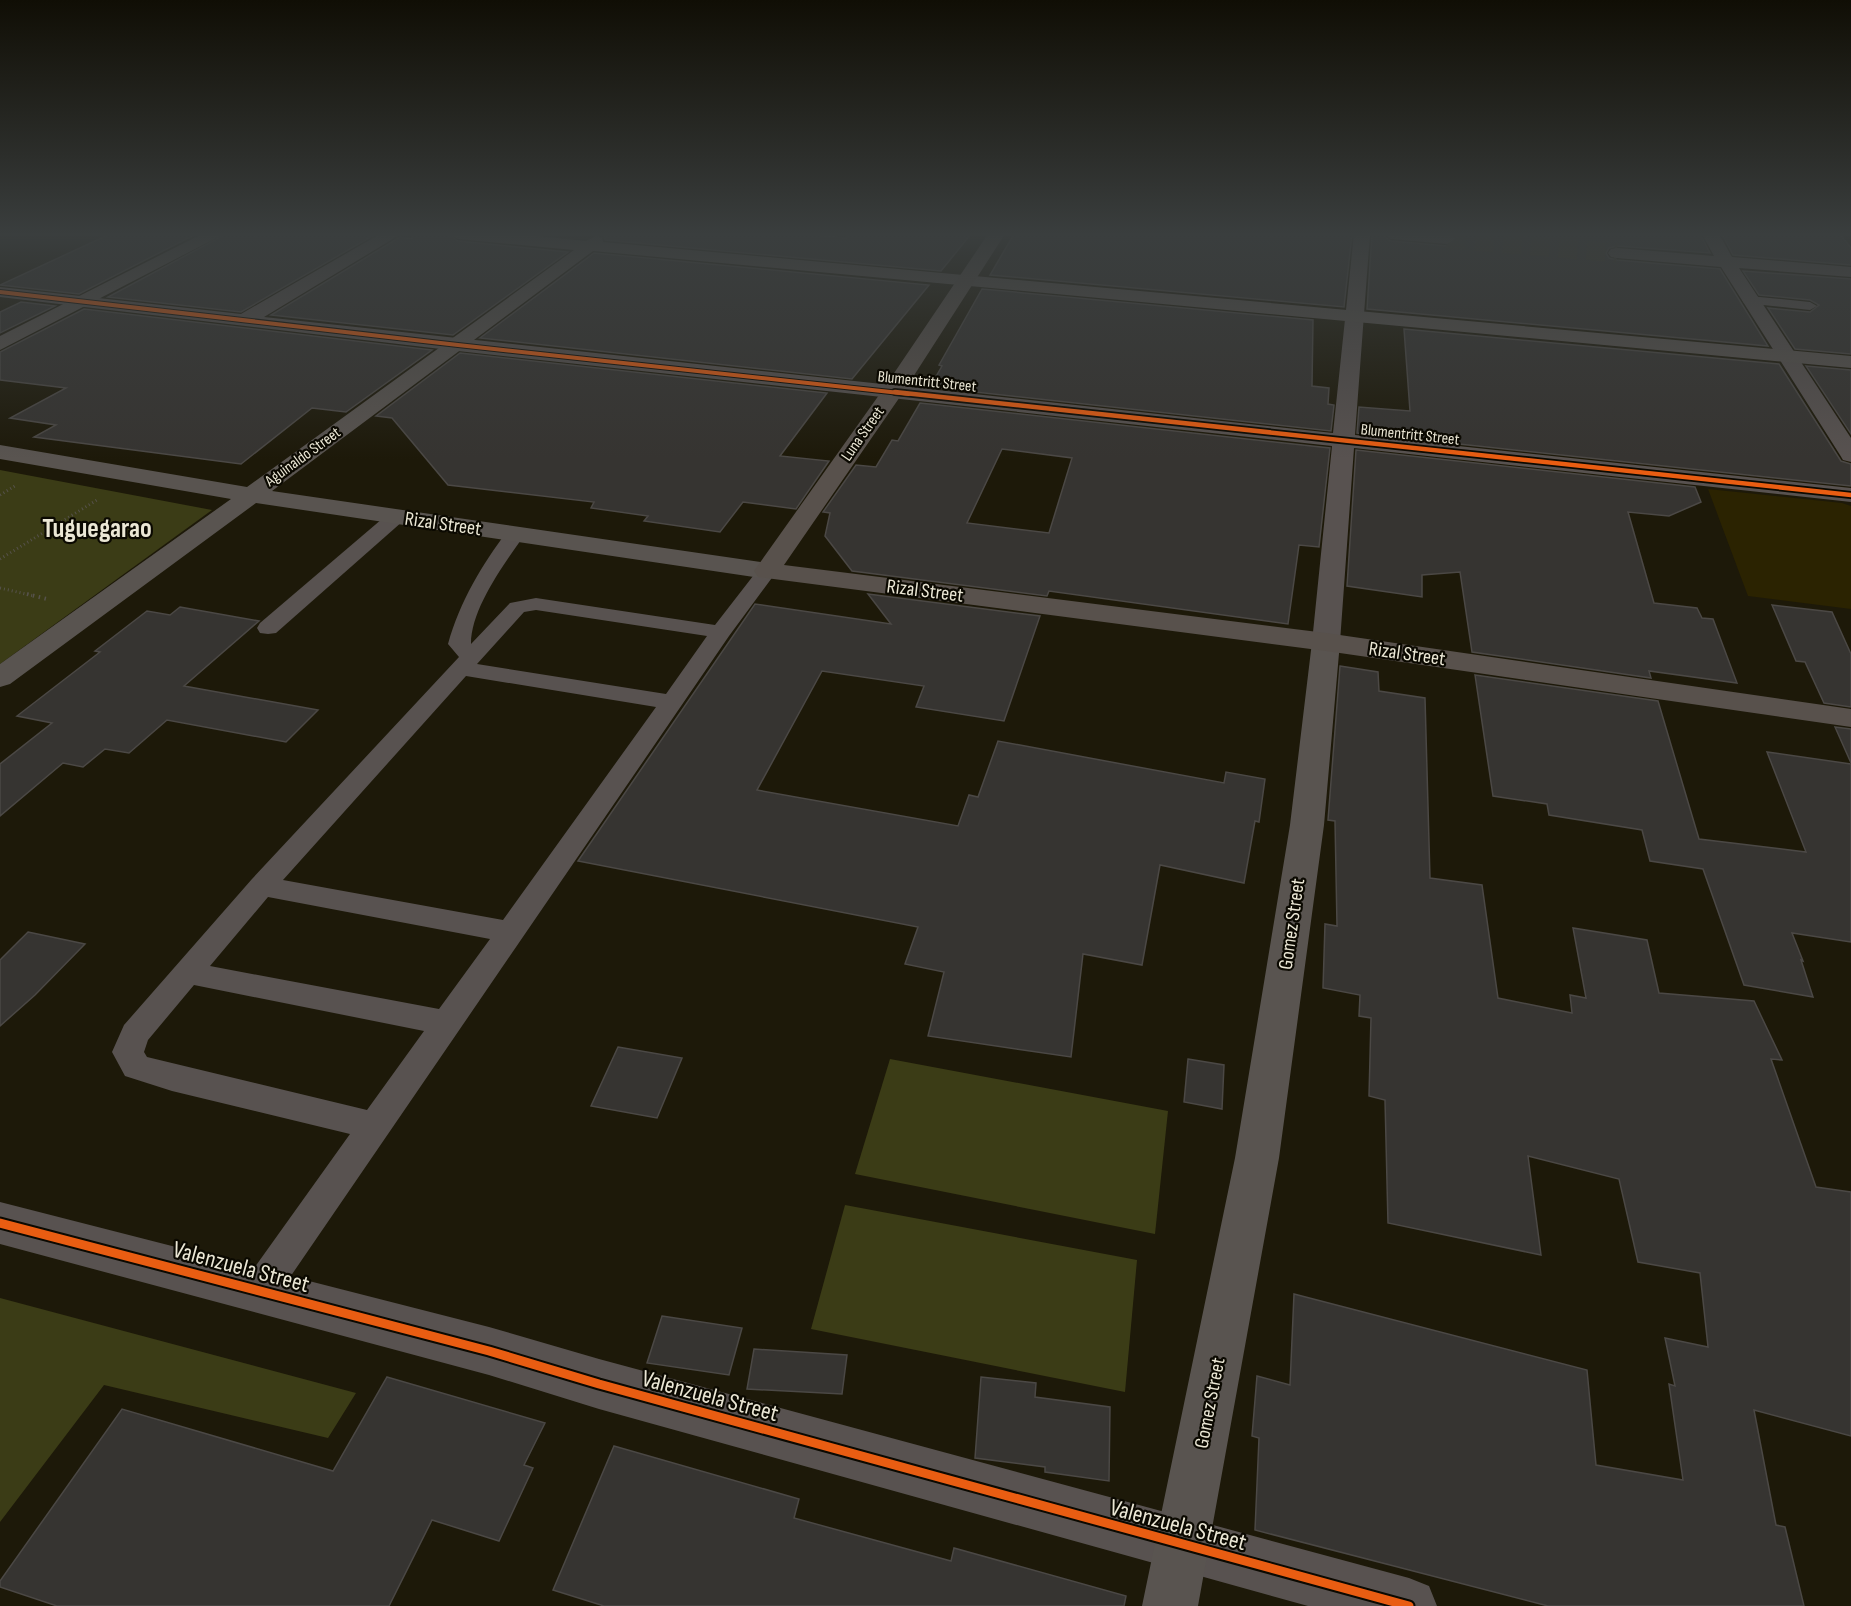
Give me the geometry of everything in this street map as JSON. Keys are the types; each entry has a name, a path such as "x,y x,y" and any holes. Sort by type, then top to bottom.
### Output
{"main road":[{"name":"Luna Street","path":"767,571 893,391 946,309"},
{"name":"Rizal Street","path":"767,571 1326,642 1851,718"}],"street":[{"path":"0,344 70,309"},
{"name":"Blumentritt Street","path":"139,309 1851,495"},
{"path":"245,320 264,309"},
{"name":"Aguinaldo Street","path":"0,678 505,309"},
{"path":"1282,309 1851,362"},
{"name":"Gomez Street","path":"1170,1606 1257,1158 1306,825 1326,642 1357,309"},
{"path":"1755,309 1851,455"},
{"name":"Rizal Street","path":"4,456 250,495 767,571"},
{"name":"Valenzuela Street","path":"0,1223 489,1351 598,1384 1409,1606"}],"lane":[{"path":"268,628 396,517"},
{"path":"466,662 459,644 464,622 477,593 515,534"},
{"path":"260,1290 671,702 767,571"},
{"path":"376,1126 172,1078 136,1067 128,1052 135,1034 262,886 517,607 524,604 536,604 721,632"},
{"path":"466,662 671,702"},
{"path":"262,886 509,932"},
{"path":"188,973 447,1023"}],"path":[{"path":"0,559 136,476"},
{"path":"0,588 46,599"}],"shaded area":[{"path":"0,470 212,510 0,664"},
{"path":"1708,489 1842,503 1851,506 1851,609 1748,596"},
{"path":"890,1059 1168,1111 1155,1234 855,1174"},
{"path":"845,1205 1137,1260 1125,1392 811,1329"},
{"path":"0,1298 356,1393 328,1438 104,1385 0,1522"}],"building":[{"path":"6,309 49,309 0,333 0,312"},
{"path":"84,309 432,350 346,412 312,408 241,464 34,437 56,425 10,418 66,388 0,380 0,352"},
{"path":"214,309 246,309 241,312"},
{"path":"281,309 489,309 453,335 271,315"},
{"path":"519,309 909,309 852,379 480,338"},
{"path":"971,309 1195,309 1313,320 1312,386 1329,388 1328,404 1334,405 1331,431 930,387 942,366 939,365"},
{"path":"1367,309 1745,309 1768,346"},
{"path":"1769,309 1810,312 1814,309 1851,309 1851,354 1795,349"},
{"path":"1404,329 1779,364 1841,461 1851,464 1851,486 1357,433 1359,407 1410,411"},
{"path":"460,353 827,393 780,456 829,461 796,509 743,502 720,532 644,521 648,516 591,508 594,502 448,485 392,418 376,416"},
{"path":"1806,366 1851,370 1851,434"},
{"path":"920,403 1330,448 1319,547 1299,545 1288,624 1049,591 1047,596 852,571 825,536 830,513 823,512 856,465 876,467 892,440 898,441","holes":["1002,449 1072,458 1049,533 967,523"]},
{"path":"1356,450 1695,487 1701,502 1669,516 1628,512 1654,603 1697,608 1702,618 1713,619 1737,683 1649,671 1651,678 1472,652 1460,572 1422,575 1422,597 1347,586"},
{"path":"868,594 1040,616 1004,721 916,707 924,686 822,671 757,790 958,826 969,795 978,797 998,741 1224,783 1226,772 1265,779 1259,822 1255,821 1244,883 1160,865 1142,965 1083,954 1071,1057 928,1036 944,972 905,964 918,927 578,861 755,604 891,624"},
{"path":"1772,605 1832,612 1851,654 1851,707 1824,703 1805,662 1796,661"},
{"path":"180,607 259,621 184,686 318,710 286,742 167,720 129,753 105,749 83,767 63,763 0,816 0,764 52,723 17,716 100,652 95,651 147,611 170,615"},
{"path":"1340,666 1378,672 1379,691 1425,698 1430,878 1482,885 1498,998 1572,1013 1570,995 1586,998 1573,928 1647,940 1659,993 1754,1001 1782,1060 1771,1059 1816,1187 1851,1192 1851,1436 1754,1410 1776,1525 1785,1527 1804,1606 1548,1606 1255,1530 1259,1438 1252,1436 1257,1376 1290,1385 1294,1294 1587,1370 1596,1465 1683,1480 1669,1384 1675,1386 1665,1338 1708,1347 1700,1273 1638,1262 1619,1179 1528,1156 1541,1255 1388,1223 1385,1100 1369,1096 1371,1018 1359,1016 1360,995 1323,988 1325,924 1337,926 1335,821 1328,820"},
{"path":"1475,675 1658,701 1699,839 1806,852 1767,752 1851,764 1851,942 1792,933 1813,997 1744,985 1703,869 1650,861 1642,830 1549,815 1547,804 1493,796"},
{"path":"1835,727 1851,729 1851,763"},
{"path":"28,932 85,944 35,995 0,1026 0,960"},
{"path":"618,1047 682,1058 657,1118 591,1106"},
{"path":"1188,1059 1224,1065 1222,1109 1184,1102"},
{"path":"662,1316 742,1328 729,1375 647,1363"},
{"path":"754,1349 847,1355 842,1394 747,1389"},
{"path":"387,1377 545,1423 524,1465 533,1468 499,1541 432,1520 389,1606 57,1606 0,1587 0,1581 122,1409 333,1471"},
{"path":"981,1377 1036,1383 1035,1397 1110,1407 1109,1481 1045,1472 1045,1467 975,1458"},
{"path":"614,1446 799,1499 794,1518 951,1561 954,1548 1126,1596 1124,1606 604,1606 553,1590"}],"cycle path":[{"path":"146,309 458,345 1851,495"},
{"path":"0,1223 489,1351 599,1384 1409,1606"}],"district":[{"name":"Tuguegarao","path":"97,529"}]}
